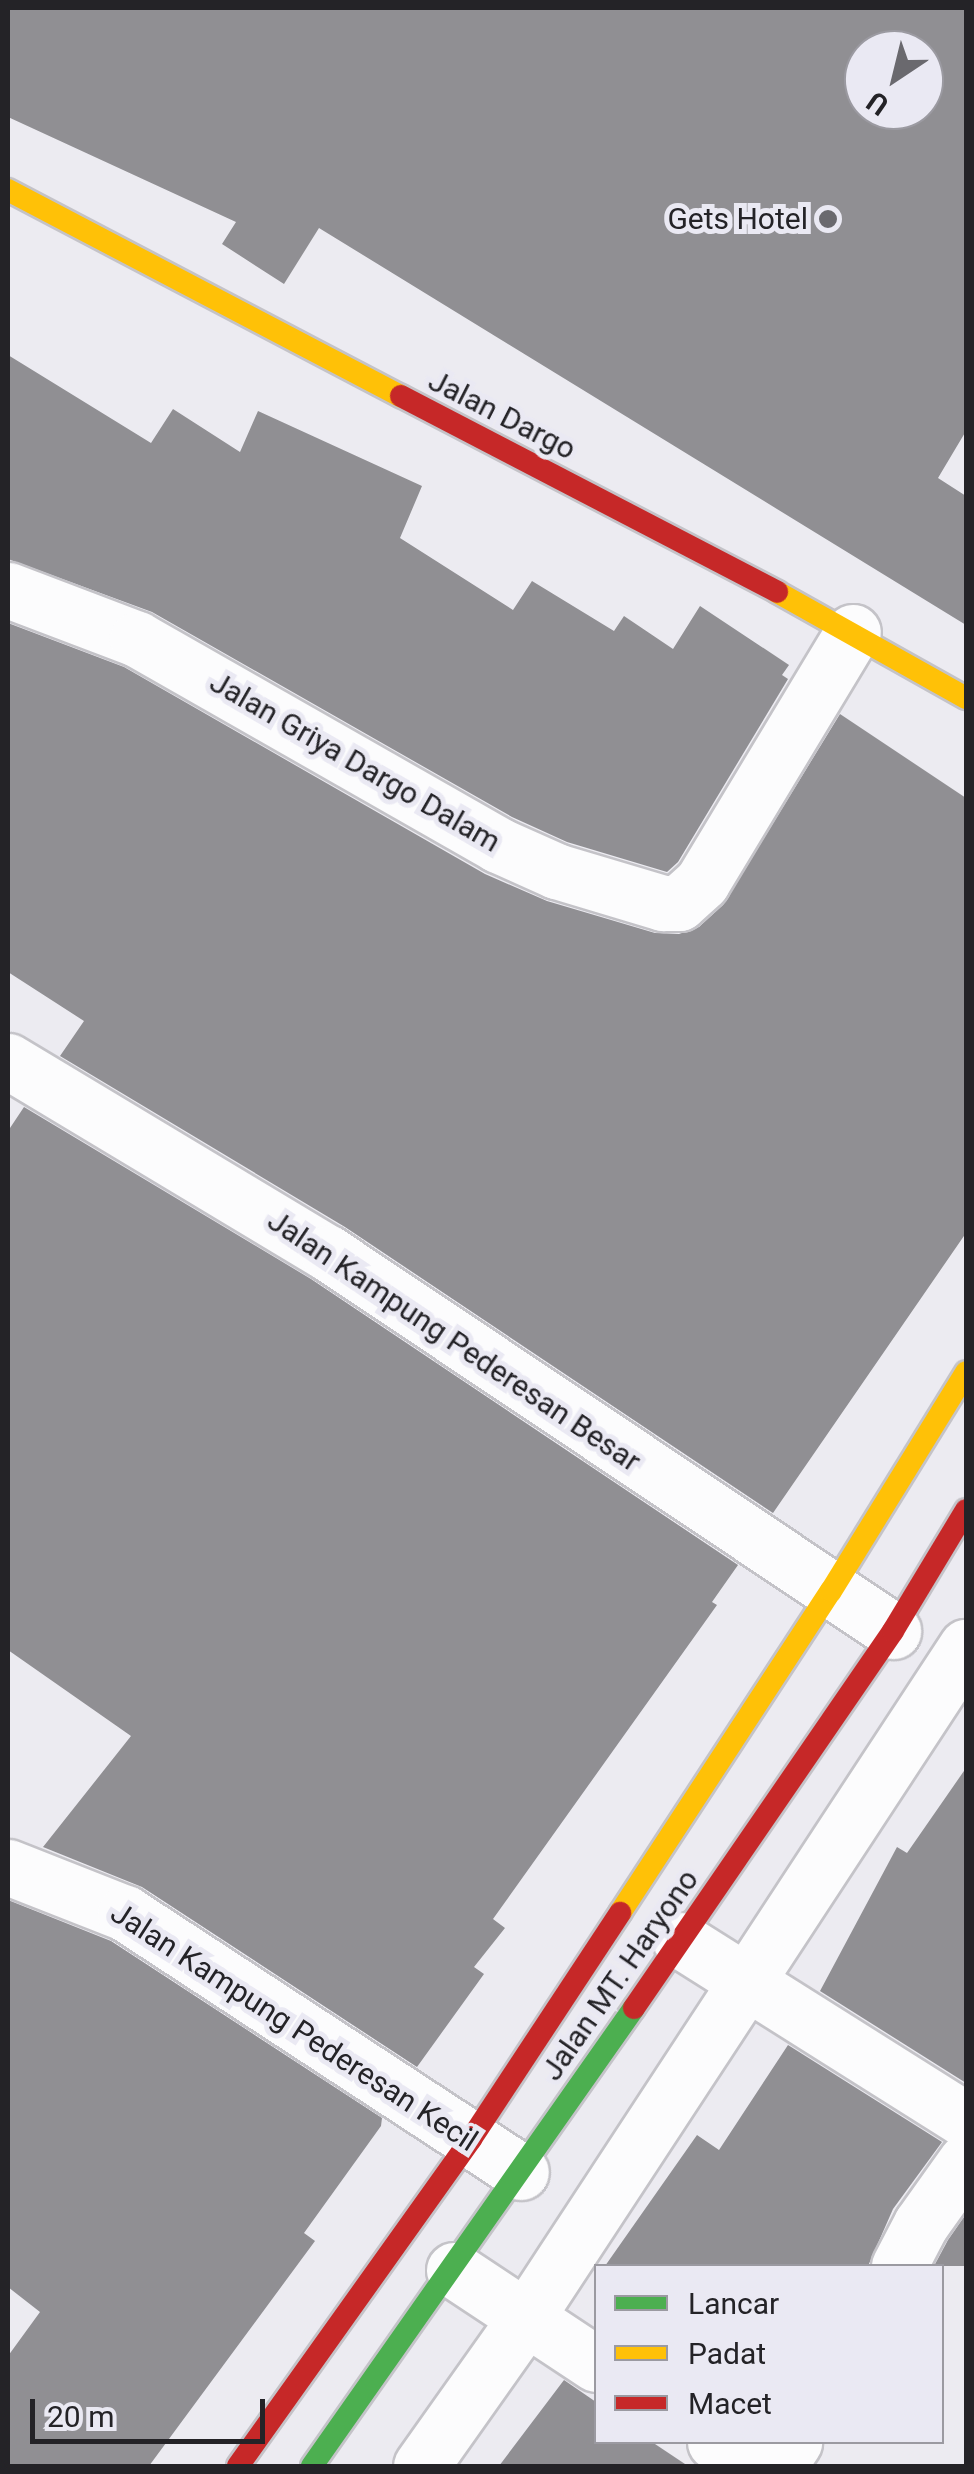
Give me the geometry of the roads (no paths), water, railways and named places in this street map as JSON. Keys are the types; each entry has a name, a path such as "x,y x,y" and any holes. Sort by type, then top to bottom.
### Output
{"street":[{"name":"Jalan Dargo","path":"8,190 854,632 966,698"},
{"name":"Jalan Griya Dargo Dalam","path":"8,590 137,639 341,758 556,871 663,904 679,904 702,882 854,632"},
{"name":"Jalan Kampung Pederesan Besar","path":"8,1060 328,1253 894,1631"},
{"path":"238,2466 471,2139 832,1591 966,1372"},
{"name":"Jalan MT. Haryono","path":"312,2466 454,2270 894,1631 966,1510"},
{"path":"421,2466 525,2319 966,1646"},
{"name":"Jalan Kampung Pederesan Kecil","path":"8,1867 126,1913 521,2172"},
{"path":"680,1940 966,2120"},
{"path":"899,2264 920,2224 966,2161"},
{"path":"454,2270 594,2363"},
{"path":"717,2444 752,2466"},
{"path":"778,2466 793,2444"}],"place":[{"name":"Gets Hotel","path":"828,219"}]}
